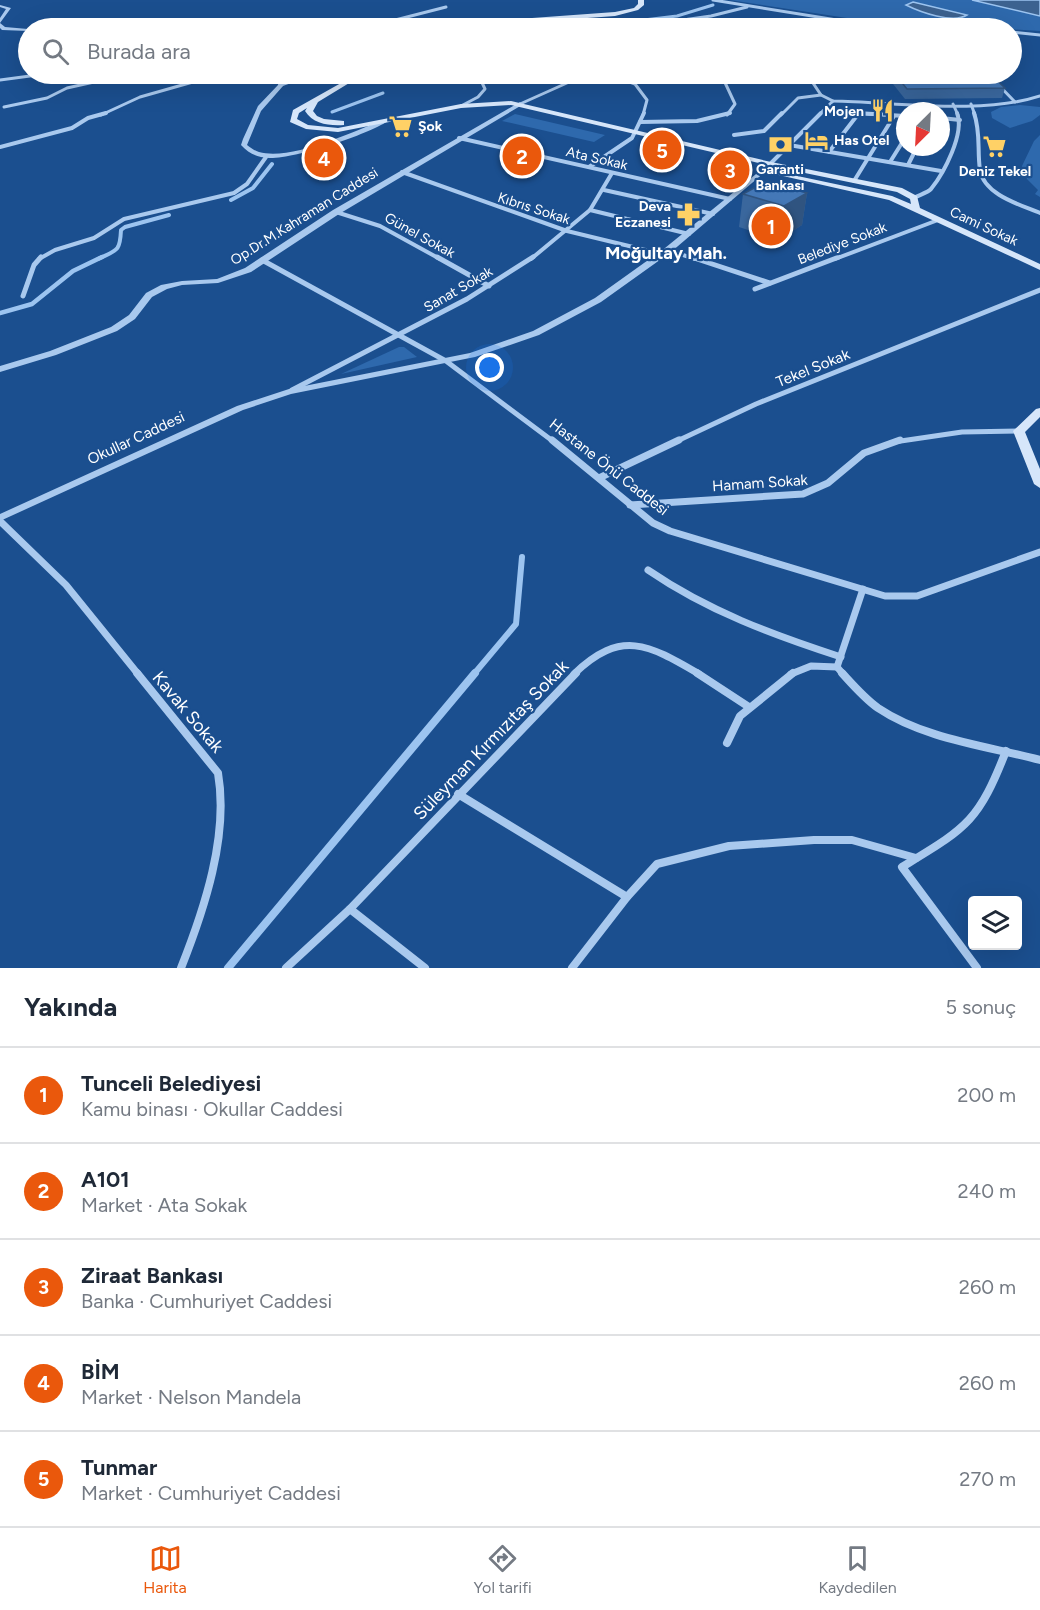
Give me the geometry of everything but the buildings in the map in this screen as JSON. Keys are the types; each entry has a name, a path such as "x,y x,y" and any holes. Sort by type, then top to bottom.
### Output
{"main road":[{"path":"564,18 627,12 641,5 640,0"},
{"path":"578,17 614,11 622,8 627,1"},
{"path":"344,84 296,112 293,120 306,127 338,130 461,106 520,104 634,134"},
{"path":"316,101 309,114 318,120 345,123 388,120"},
{"path":"461,106 511,109 899,190 914,198 916,210"},
{"name":"Cami Sokak","path":"634,134 763,171 878,195 1040,267"},
{"path":"1040,411 1020,431 1040,484"}],"street":[{"path":"713,0 831,18"},
{"path":"0,6 9,8 0,24 4,29 18,30"},
{"path":"697,18 748,6"},
{"path":"396,18 446,7"},
{"path":"1022,33 1040,35"},
{"path":"0,80 18,78"},
{"path":"4,107 47,98 67,88 85,84"},
{"path":"0,147 72,128 88,118 110,112 140,97 186,84"},
{"path":"461,106 478,97 485,89 483,84"},
{"path":"520,104 565,84"},
{"path":"589,167 634,134 640,122 648,101 643,91 629,84"},
{"path":"640,122 697,121 730,114 735,104 726,84"},
{"path":"814,84 821,95 833,101 971,104 1015,102 1040,96"},
{"path":"998,84 1015,102"},
{"path":"281,85 258,112 244,145 254,154 267,157 291,154 388,120"},
{"path":"735,135 764,131 798,98 821,95"},
{"path":"446,361 513,342 560,322 598,300 713,214 771,164 833,101"},
{"name":"Op.Dr.M.Kahraman Caddesi","path":"0,369 62,350 114,329 132,317 149,295 164,287 183,283 218,281 248,270 336,212 520,104"},
{"path":"914,198 929,191 956,145 960,120 953,104"},
{"path":"971,104 980,129 980,172 987,184 1006,199 1040,213"},
{"path":"823,111 894,116 854,181"},
{"path":"829,152 859,113"},
{"path":"950,119 960,120"},
{"name":"Ata Sokak","path":"459,138 730,199"},
{"path":"789,145 941,171"},
{"path":"890,162 896,152"},
{"path":"908,165 912,156"},
{"path":"23,296 34,264 44,256 99,236 109,226 124,219 234,193 247,184 267,157"},
{"name":"Kıbrıs Sokak","path":"402,172 567,231 665,252 770,284"},
{"name":"Sanat Sokak","path":"289,392 402,335 489,286 567,231 590,210 604,190 612,172"},
{"path":"604,190 713,214"},
{"path":"590,210 689,234"},
{"name":"Günel Sokak","path":"336,212 380,226 489,286"},
{"name":"Belediye Sokak","path":"755,289 938,220"},
{"name":"Hastane Önü Caddesi","path":"262,260 446,361 519,413 653,523 670,531 885,596 917,596 1040,552"},
{"name":"Tekel Sokak","path":"599,478 756,404 1040,290"},
{"name":"Okullar Caddesi","path":"0,519 210,420 289,392 446,361"},
{"name":"Hamam Sokak","path":"630,505 803,494 819,490 865,452 885,446 966,431 1020,431"},
{"name":"Kavak Sokak","path":"0,519 66,585 218,773 222,792 218,831 206,891 181,968"},
{"path":"648,570 686,594 749,624 841,657"},
{"path":"837,667 863,589"},
{"name":"Süleyman Kırmızıtaş Sokak","path":"286,968 350,909 568,680 591,660 612,647 629,645 650,650 749,707"},
{"path":"727,743 737,722 749,707 796,670 811,666 837,667 872,703 892,716 1006,751 1040,759"},
{"path":"977,968 902,867 960,831 977,813 991,788 1006,751"},
{"path":"458,794 627,897"},
{"path":"572,968 627,897 657,864 729,846 852,840 916,858"},
{"path":"350,909 425,968"}],"shaded area":[{"path":"730,0 972,0 1040,16 1040,31 1022,30 1022,18 847,18"},
{"path":"972,0 1040,0 1040,16"},
{"path":"913,2 967,15 954,18 936,16 906,5"},
{"path":"1020,105 1040,107 1040,115 1032,121 1010,128 992,118 991,112 1001,107"},
{"path":"515,114 605,135 594,142 502,121"},
{"path":"1040,135 1040,197 1035,194 1038,190 1027,179 1022,166 1034,141"},
{"path":"399,347 404,347 417,357 341,374"}],"waterway":[{"path":"660,18 677,16 713,5"},
{"path":"332,112 383,93"},
{"path":"231,200 253,188 272,164"},
{"path":"98,259 116,249 120,243 121,230 125,227 169,215"},
{"path":"0,313 32,304 73,271 102,257"},
{"path":"474,674 516,624 522,557"},
{"path":"228,968 475,673"}],"place":[{"name":"Mojen","path":"882,111"},
{"name":"Şok","path":"400,126"},
{"name":"Has Otel","path":"816,140"},
{"name":"Garanti Bankası","path":"780,145"},
{"name":"Deniz Tekel","path":"995,147"},
{"name":"Tunmar","path":"662,150"},
{"name":"A101","path":"522,156"},
{"name":"BİM","path":"324,158"},
{"name":"Ziraat Bankası","path":"730,170"},
{"name":"Deva Eczanesi","path":"689,214"},
{"name":"Tunceli Belediyesi","path":"771,226"}],"district":[{"name":"Moğultay Mah.","path":"666,253"}]}
